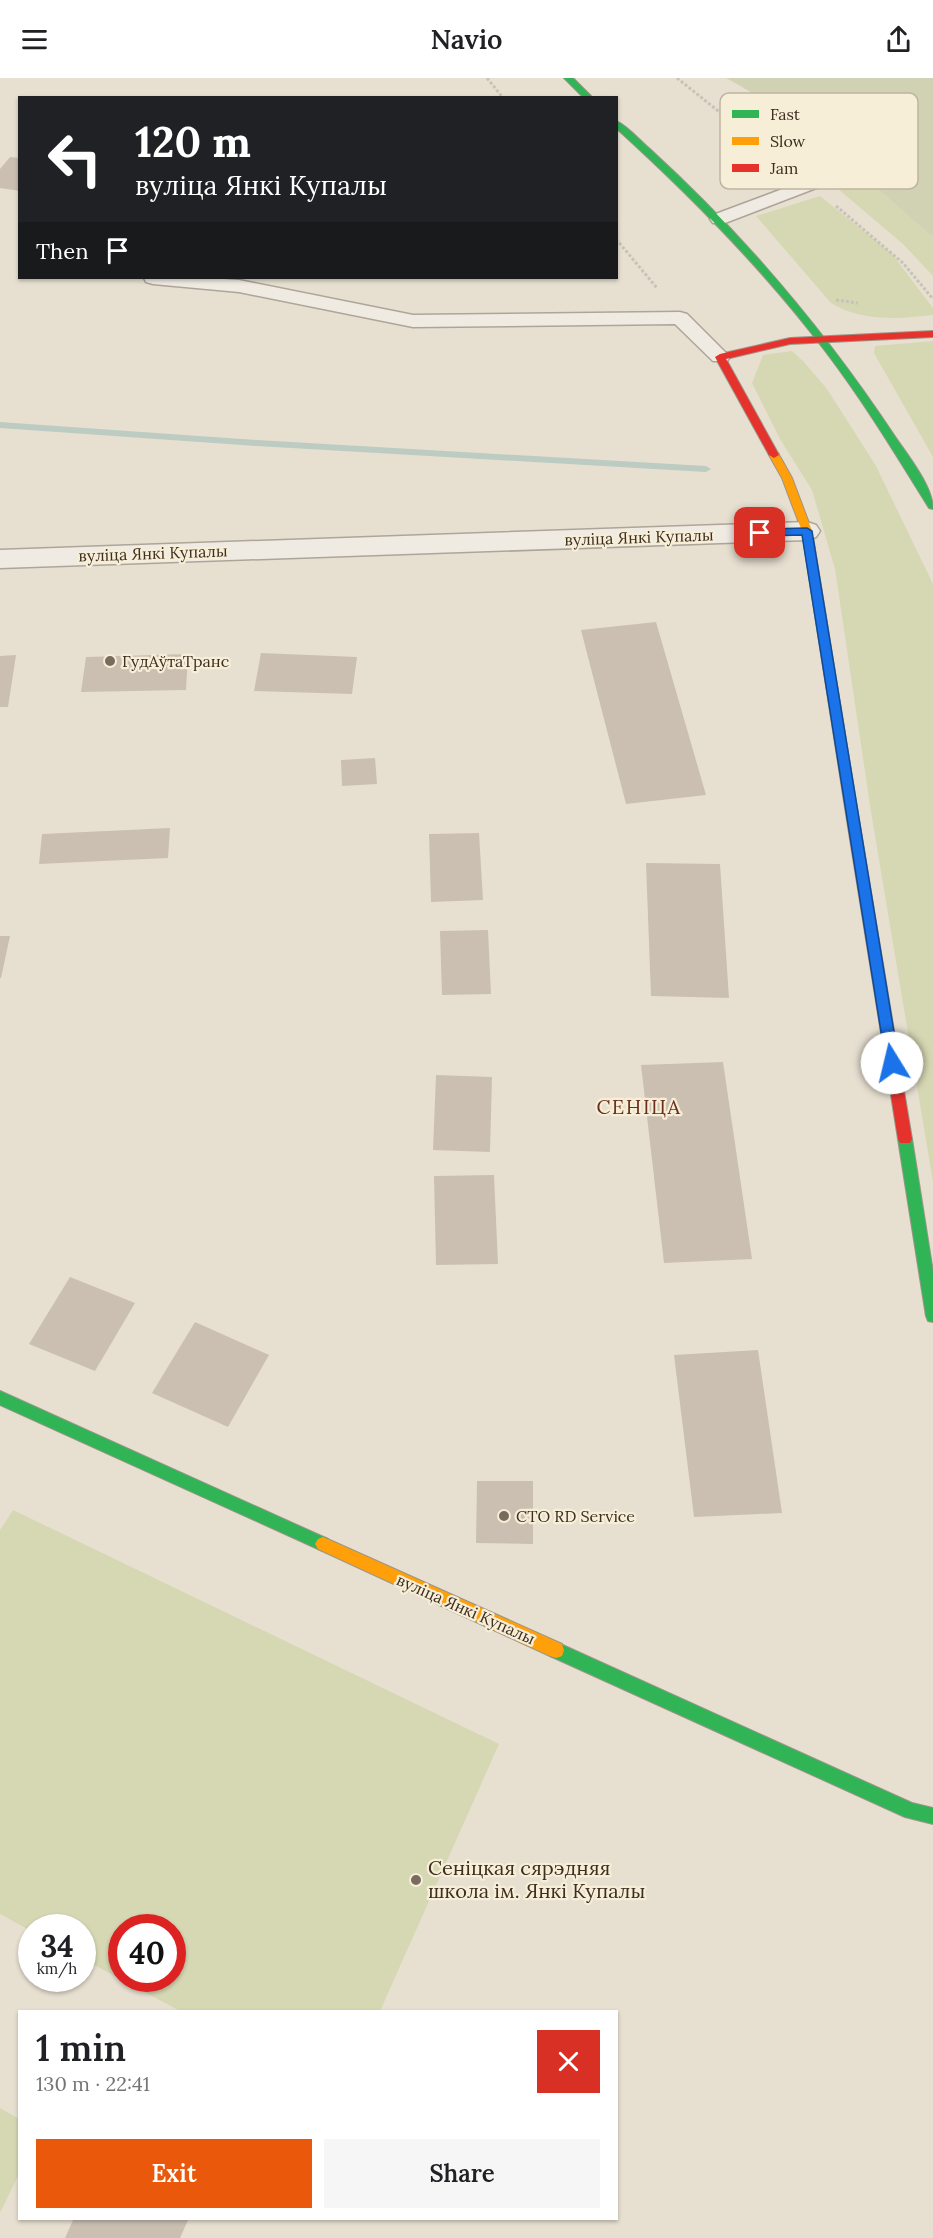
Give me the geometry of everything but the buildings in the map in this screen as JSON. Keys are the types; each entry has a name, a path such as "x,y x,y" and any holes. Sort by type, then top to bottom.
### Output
{"street":[{"path":"568,78 587,96"},
{"path":"618,125 719,219 796,304 823,339 912,468 933,506"},
{"path":"933,334 790,341 720,357 787,478 807,531 933,1316"},
{"name":"вуліца Янкі Купалы","path":"0,559 807,531"},
{"name":"вуліца Янкі Купалы","path":"0,1398 911,1811 933,1816"}],"lane":[{"path":"719,219 797,189"},
{"path":"164,279 239,286 412,321 680,318 720,357"}],"path":[{"path":"487,78 500,96"},
{"path":"618,240 680,318"}],"green space":[{"path":"726,78 933,78 933,237 878,189 918,189 918,93 751,93"},
{"path":"838,189 878,189 933,237 933,276 903,244"},
{"path":"820,196 892,254 933,308 933,315 880,318 855,313 831,303 756,216"},
{"path":"933,341 933,457 874,353 875,346"},
{"path":"792,351 827,389 876,466 933,584 933,1182 871,812 835,569 812,490 780,439 752,383 763,355"},
{"path":"13,1510 499,1744 380,2010 178,2010 145,1992 186,1992 186,1914 108,1914 108,1972 96,1966 96,1914 18,1914 18,1924 0,1914 0,1530"},
{"path":"0,2108 18,2118 18,2176 0,2213"}],"waterway":[{"path":"0,425 257,443 706,469"}],"traffic: fast":[{"path":"568,78 587,96"},
{"path":"618,125 708,210 791,301 865,399 933,506"},
{"path":"905,1139 933,1316"},
{"path":"0,1398 323,1544"},
{"path":"556,1650 911,1811 933,1816"}],"traffic: slow":[{"path":"774,455 787,478 807,531 852,814"},
{"path":"323,1544 556,1650"}],"traffic: jam":[{"path":"774,455 720,357 790,341 933,334"},
{"path":"852,814 905,1139"}],"place":[{"name":"ГудАўтаТранс","path":"110,661"},
{"name":"СТО RD Service","path":"504,1516"},
{"name":"Сеніцкая сярэдняя школа ім. Янкі Купалы","path":"416,1880"}],"district":[{"name":"СЕНІЦА","path":"639,1107"}],"route":[{"path":"760,533 807,531 892,1063"}]}
